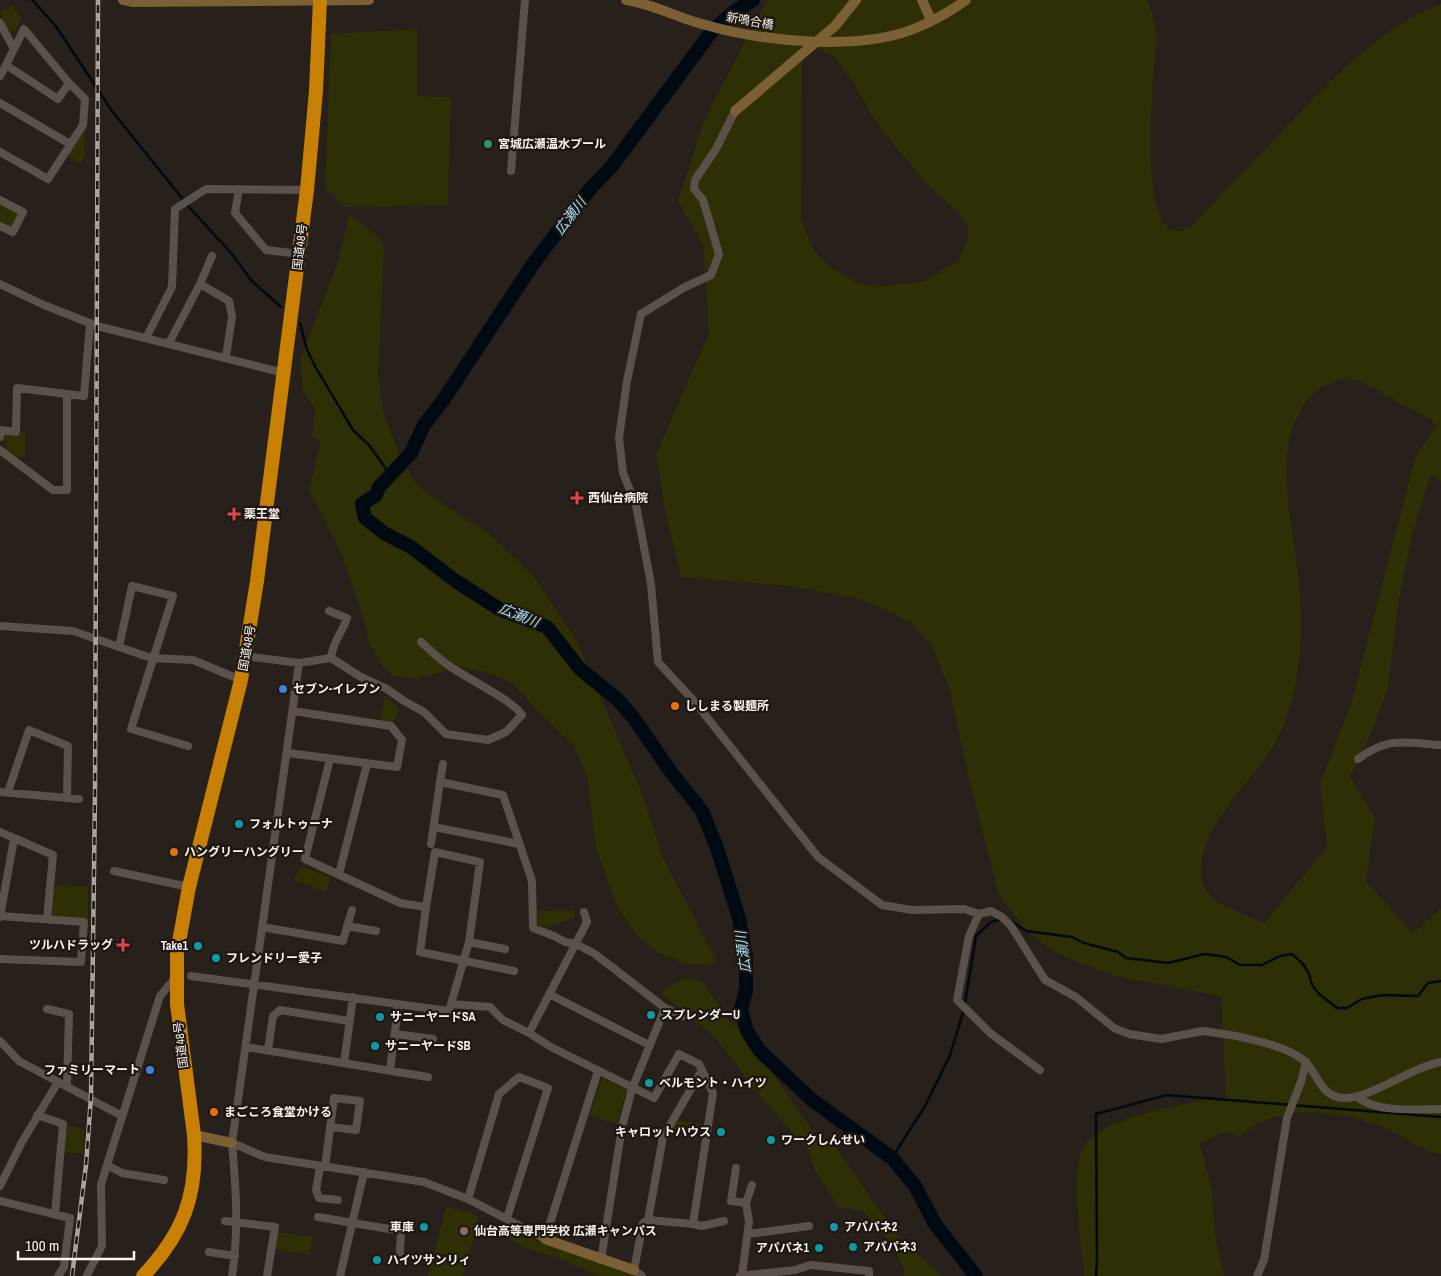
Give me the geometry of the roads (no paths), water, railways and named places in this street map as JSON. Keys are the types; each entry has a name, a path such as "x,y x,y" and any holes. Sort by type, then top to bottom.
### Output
{"highway":[{"name":"国道48号","path":"143,1276 170,1244 186,1212 194,1174 194,1135 179,1034 176,977 183,916 189,887 241,680 258,581 307,190 316,91 320,1"}],"street":[{"path":"124,0 134,2 368,0"},
{"path":"511,171 525,0"},
{"name":"新鳴合橋","path":"626,0 654,6 700,24 754,36 795,40 845,41 902,32 931,20 966,0"},
{"path":"856,0 835,26 735,111 716,149 695,180 694,190 704,200 719,254 710,275 685,287 641,314 627,381 619,438 623,473 636,505 651,584 658,662 694,701 818,857 882,905 912,910 964,908 978,914 991,911 1002,917 1018,937 1045,980 1076,996 1114,1028 1149,1038 1169,1038 1202,1031 1220,1033 1285,1051 1306,1062 1328,1094 1342,1098 1358,1096 1417,1068 1441,1062"},
{"path":"922,0 931,20"},
{"path":"0,22 14,49"},
{"path":"0,76 24,29 69,83 85,99 83,125 48,179 0,152"},
{"path":"6,65 58,99 69,83"},
{"path":"0,103 70,144"},
{"path":"146,338 172,287 175,209 206,189 307,190"},
{"path":"239,189 235,212 266,250 299,254"},
{"path":"0,200 23,212 13,232 0,226"},
{"path":"169,343 200,284 212,256"},
{"path":"0,284 90,324 284,373"},
{"path":"200,284 229,301 232,317 226,357"},
{"path":"0,437 1,430 16,432 16,388 84,396 90,324"},
{"path":"0,450 53,490 67,490 67,394"},
{"path":"120,647 132,586 173,596 155,658 131,728 188,746"},
{"path":"329,611 348,618 343,631 333,642 331,658"},
{"path":"0,626 73,631 155,658 193,660 241,680"},
{"path":"245,656 299,663 331,658 361,677 387,688 404,701 424,712 446,734 488,740 506,732 522,715 517,707 449,666 420,642"},
{"path":"232,1276 237,1222 236,1177 232,1143 288,753 299,663"},
{"path":"288,753 397,767 402,740 391,726 293,711"},
{"path":"67,798 68,746 29,730 4,792 67,798 79,798"},
{"path":"1358,759 1374,747 1383,744 1396,742 1441,745"},
{"path":"330,759 305,859 400,903 426,908"},
{"path":"339,874 367,764"},
{"path":"431,844 443,764"},
{"path":"440,782 502,795 532,881 533,928 565,942 576,944 608,962 665,1008 683,1016"},
{"path":"434,827 519,844"},
{"path":"0,832 53,856 47,919"},
{"path":"0,959 81,962 84,922 0,916 3,879 14,839"},
{"path":"191,976 449,1011 462,960 469,942 480,862 435,852 420,952 462,960 514,971"},
{"path":"114,871 189,887"},
{"path":"262,927 343,941 352,910"},
{"path":"529,1033 587,922 584,912"},
{"path":"978,914 969,936 957,1000 990,1033 1040,1070"},
{"path":"347,926 376,931"},
{"path":"469,942 505,949"},
{"path":"87,1275 102,1246 101,1185 160,996 176,977"},
{"path":"550,994 649,1045"},
{"path":"344,1063 353,997"},
{"path":"451,1004 490,1006 503,1020 551,1047 632,1089 654,1098 679,1054 699,1064 712,1092 693,1224"},
{"path":"390,1070 398,1008"},
{"path":"601,1260 622,1127 632,1089 665,1008"},
{"path":"47,1009 69,1014 67,1086"},
{"path":"268,1050 273,1016 280,1010 349,1021"},
{"path":"395,1034 433,1039"},
{"path":"0,1041 19,1061 122,1116"},
{"path":"246,1047 428,1077"},
{"path":"1257,1276 1264,1260 1287,1118 1306,1062"},
{"path":"194,1135 232,1143 262,1157 424,1182 468,1199 545,1239 638,1273 644,1223 648,1220 663,1138 702,1070"},
{"path":"545,1239 598,1071"},
{"path":"468,1199 499,1094 519,1077 548,1088 507,1218"},
{"path":"0,1186 37,1116 58,1082"},
{"path":"1358,1096 1365,1104 1409,1109 1441,1109"},
{"path":"330,1127 356,1130 360,1101 334,1098 330,1127 316,1190 319,1198 338,1200"},
{"path":"37,1116 63,1124 55,1214"},
{"path":"107,1166 122,1173 164,1180"},
{"path":"736,1168 731,1200 746,1203"},
{"path":"340,1276 364,1172"},
{"path":"752,1185 746,1203 749,1222 744,1275 795,1270 810,1264 869,1271 869,1276"},
{"path":"0,1201 70,1218 64,1266 58,1276"},
{"path":"318,1217 401,1231 400,1252"},
{"path":"648,1220 702,1226 724,1221"},
{"path":"226,1221 275,1227 267,1276"},
{"path":"748,1234 809,1226"},
{"path":"209,1252 235,1256"},
{"path":"828,1276 829,1267"}],"waterway":[{"path":"32,0 55,25 112,111 190,208 232,254 251,280 281,307"},
{"name":"広瀬川","path":"753,0 734,12 712,31 612,166 590,189 533,264 444,399 424,425 411,453 379,487 376,495 362,504 365,518 384,533 411,547 457,582 501,610 547,627 580,669 617,699 633,717 671,772 702,811 717,848 739,918 746,958 746,990 741,1009 747,1031 760,1051 812,1100 892,1158 915,1186 935,1224 976,1276"},
{"path":"300,323 307,350 316,368 353,430 369,445 391,476"},
{"path":"892,1158 925,1106 950,1055 964,1009 976,936 991,922 1001,919"},
{"path":"1009,920 1026,931 1072,937 1084,943 1118,952 1126,958 1168,963 1205,954 1226,957 1240,965 1262,965 1280,956 1292,954 1303,964 1309,974 1312,985 1319,994 1337,1008 1347,1008 1362,999 1382,995 1418,996 1428,983 1441,981"},
{"path":"1096,1276 1096,1114 1167,1095 1441,1117"}],"railway":[{"path":"72,1276 86,1165 91,1097 95,795 98,0"}],"place":[{"name":"宮城広瀬温水プール","path":"488,144"},
{"name":"西仙台病院","path":"577,498"},
{"name":"薬王堂","path":"234,514"},
{"name":"セブン-イレブン","path":"283,689"},
{"name":"ししまる製麺所","path":"675,706"},
{"name":"フォルトゥーナ","path":"239,824"},
{"name":"ハングリーハングリー","path":"174,852"},
{"name":"ツルハドラッグ","path":"123,945"},
{"name":"Take1","path":"198,946"},
{"name":"フレンドリー愛子","path":"216,958"},
{"name":"スプレンダーU","path":"651,1015"},
{"name":"サニーヤードSA","path":"380,1017"},
{"name":"サニーヤードSB","path":"375,1046"},
{"name":"ファミリーマート","path":"150,1070"},
{"name":"ベルモント・ハイツ","path":"649,1083"},
{"name":"まごころ食堂かける","path":"214,1112"},
{"name":"キャロットハウス","path":"721,1132"},
{"name":"ワークしんせい","path":"771,1140"},
{"name":"車庫","path":"424,1227"},
{"name":"アパパネ2","path":"834,1227"},
{"name":"仙台高等専門学校 広瀬キャンパス","path":"464,1231"},
{"name":"アパパネ3","path":"853,1247"},
{"name":"アパパネ1","path":"819,1248"},
{"name":"ハイツサンリィ","path":"377,1260"}]}
